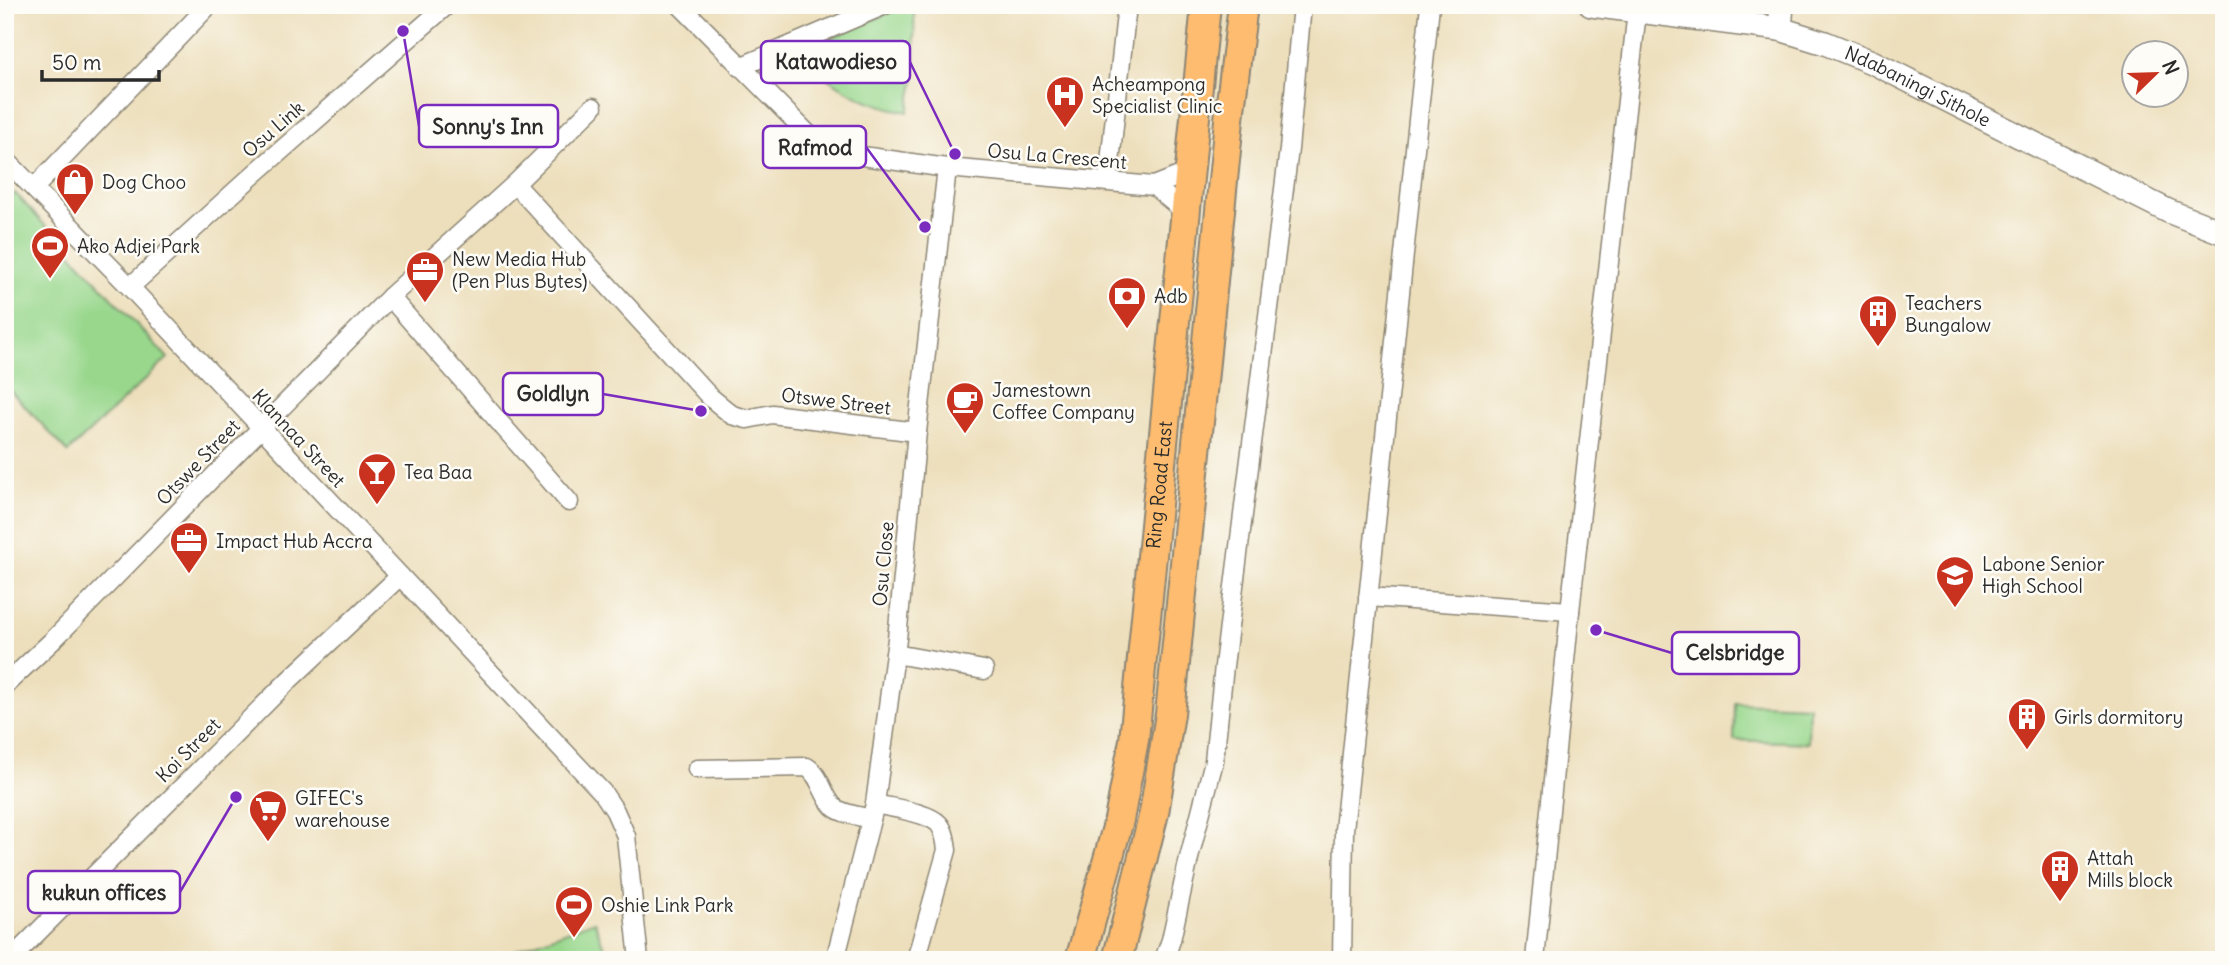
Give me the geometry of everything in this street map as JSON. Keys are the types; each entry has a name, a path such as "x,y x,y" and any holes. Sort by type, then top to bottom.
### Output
{"main road":[{"name":"Ring Road East","path":"1080,960 1119,820 1134,740 1206,5"},
{"name":"Ring Road East","path":"1117,960 1154,813 1170,714 1227,136 1244,10"}],"street":[{"path":"34,188 209,5"},
{"name":"Osu Link","path":"130,287 447,5"},
{"name":"Osu La Crescent","path":"680,5 815,141 855,155 947,168 1154,186 1189,172"},
{"path":"740,67 885,5"},
{"path":"1108,181 1127,5"},
{"path":"1164,960 1214,761 1289,149 1303,5"},
{"path":"1342,960 1344,830 1430,5"},
{"name":"Ndabaningi Sithole","path":"1591,5 1780,29 1825,43 1874,63 2156,205 2224,233"},
{"path":"1780,29 1782,5"},
{"path":"1535,960 1570,611 1637,11"},
{"name":"Otswe Street","path":"5,685 61,632 390,298 515,184 593,107"},
{"name":"Klannaa Street","path":"6,162 130,287 603,793 626,836 639,960"},
{"name":"Osu Close","path":"835,960 873,812 895,653 947,168"},
{"name":"Otswe Street","path":"515,184 710,397 732,415 747,419 772,414 917,432"},
{"path":"1154,186 1185,212"},
{"path":"390,298 569,502"},
{"name":"Koi Street","path":"8,959 288,681 400,576"},
{"path":"1368,597 1570,611"},
{"path":"895,653 984,670"},
{"path":"697,769 807,768 814,772 833,806 842,811 928,817 939,824 945,836 947,850 916,960"}],"green space":[{"path":"907,5 914,5 915,77 908,112 865,100 828,79 804,61 828,39"},
{"name":"Ako Adjei Park","path":"15,193 168,358 68,452 5,385 5,202"},
{"path":"1735,703 1809,706 1808,743 1734,740"},
{"name":"Oshie Link Park","path":"594,921 609,960 498,960 497,957"}],"place":[{"name":"Sonny's Inn","path":"403,31"},
{"name":"Acheampong Specialist Clinic","path":"1065,129"},
{"name":"Katawodieso","path":"955,154"},
{"name":"Dog Choo","path":"75,216"},
{"name":"Rafmod","path":"925,227"},
{"name":"Ako Adjei Park","path":"50,280"},
{"name":"New Media Hub (Pen Plus Bytes)","path":"425,304"},
{"name":"Adb","path":"1127,330"},
{"name":"Teachers Bungalow","path":"1878,348"},
{"name":"Goldlyn","path":"701,411"},
{"name":"Jamestown Coffee Company","path":"965,435"},
{"name":"Tea Baa","path":"377,506"},
{"name":"Impact Hub Accra","path":"189,575"},
{"name":"Labone Senior High School","path":"1955,609"},
{"name":"Celsbridge","path":"1596,630"},
{"name":"Girls dormitory","path":"2027,751"},
{"name":"kukun offices","path":"236,797"},
{"name":"GIFEC's warehouse","path":"268,843"},
{"name":"Attah Mills block","path":"2060,903"},
{"name":"Oshie Link Park","path":"574,939"}]}
